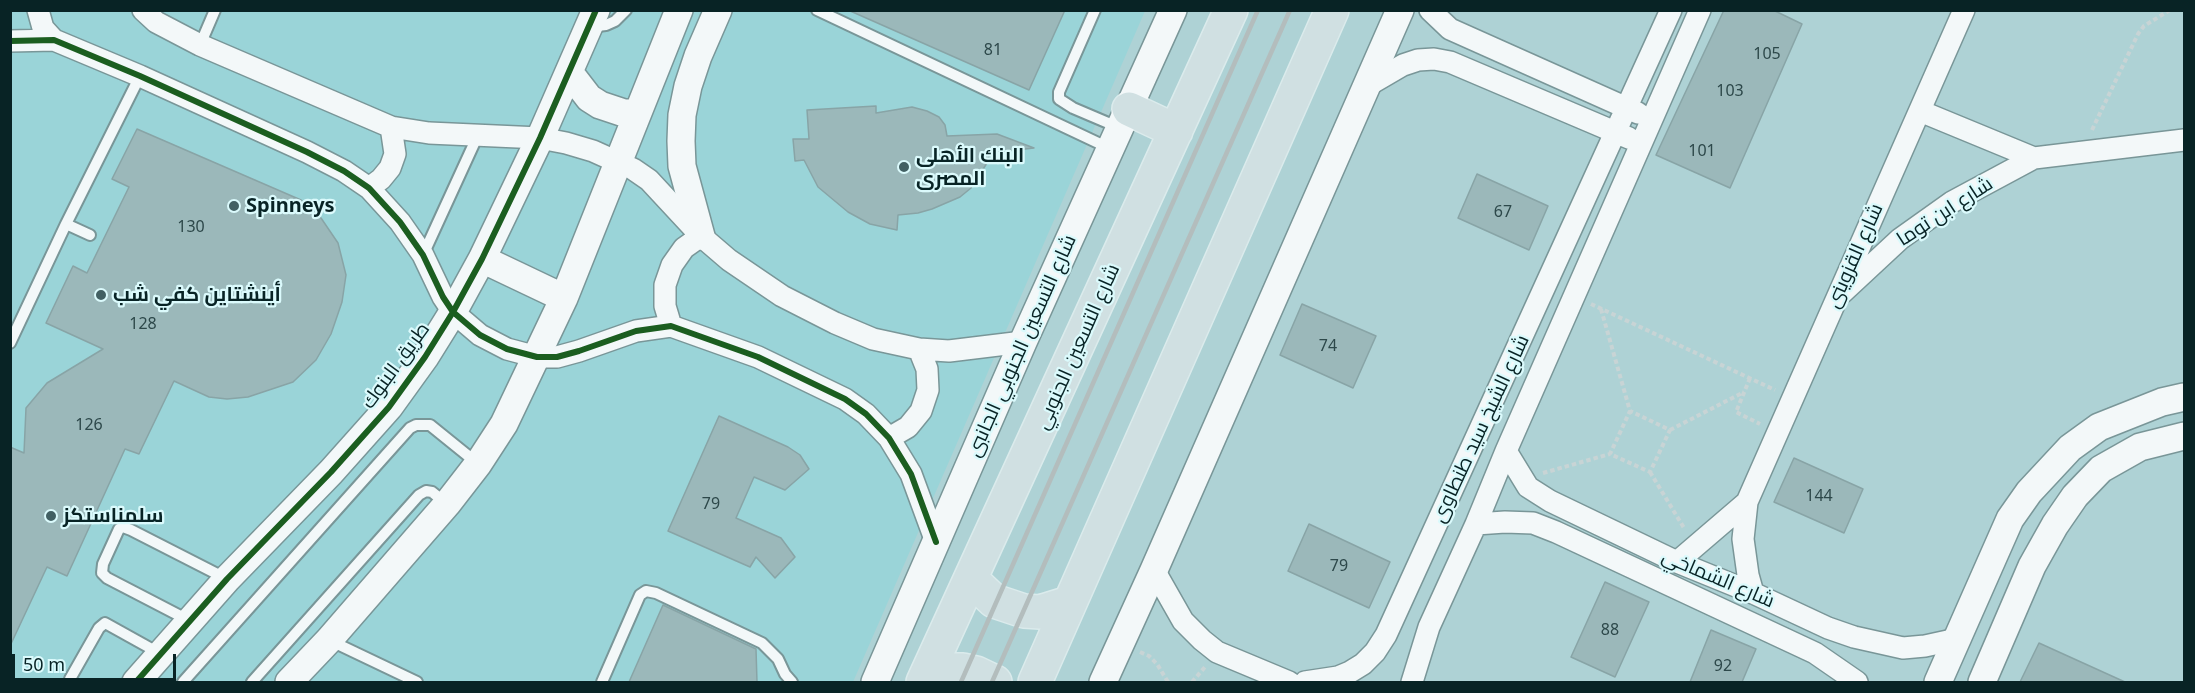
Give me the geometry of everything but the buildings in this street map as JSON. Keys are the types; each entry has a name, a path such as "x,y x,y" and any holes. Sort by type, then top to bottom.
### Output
{"highway":[{"name":"شارع التسعين الجنوبي","path":"924,681 1231,10"},
{"path":"1035,682 1332,10"},
{"path":"1120,129 1176,131"},
{"path":"972,580 994,601 1024,611 1040,612 1070,603"},
{"path":"924,681 950,670 963,670 995,682"}],"street":[{"path":"38,10 43,28 54,39 307,152 344,171 369,188 400,222 423,255 443,297 453,312 480,335 507,349 537,357 557,357 636,331 671,326 758,357 836,394 866,414 889,438 911,474 936,542"},
{"path":"143,10 156,22 200,45 391,127 429,133 540,138 584,148 633,169 649,180 701,236 729,260 782,296 873,339 919,349 949,351 1023,342"},
{"path":"289,682 329,640 447,504 478,464 504,424 564,298 679,10"},
{"path":"701,236 686,186 681,141 682,115 688,86 718,10"},
{"name":"شارع التسعين الجنوبي الجانبى","path":"875,682 1023,342 1173,10"},
{"path":"1103,682 1400,10"},
{"path":"1430,10 1450,29 1653,119"},
{"name":"شارع الشيخ سيد طنطاوى","path":"1305,682 1338,677 1350,672 1363,664 1375,652 1386,635 1671,10"},
{"name":"شارع الشيخ سيد طنطاوى","path":"1412,682 1429,627 1700,10"},
{"name":"شارع القزوينى","path":"1753,593 1743,539 1746,502 1964,10"},
{"name":"طريق البنوك","path":"136,682 227,579 390,407 425,357 482,259 540,138 592,19"},
{"path":"669,35 702,48"},
{"path":"10,41 54,39"},
{"path":"1367,86 1403,65 1418,60 1434,59 1450,62 1641,143"},
{"path":"569,72 589,98 600,105 624,113 637,113"},
{"name":"شارع ابن توما","path":"1920,111 2034,158"},
{"path":"369,188 390,168 395,154 391,127"},
{"name":"شارع ابن توما","path":"1836,299 1900,239 1952,202 2034,158 2184,140"},
{"path":"671,326 665,306 665,285 678,256 684,248 701,236"},
{"path":"482,259 564,298"},
{"path":"889,438 908,427 921,411 928,390 927,369 919,349"},
{"path":"1938,682 2010,519 2029,492 2070,448 2099,427 2162,402 2184,397"},
{"path":"1982,682 2032,566 2055,525 2075,496 2101,469 2140,447 2184,436"},
{"name":"شارع الشماخي","path":"1506,451 1528,487 1566,510 1828,628 1854,637 1904,648 1958,639"},
{"name":"شارع القزوينى","path":"1677,561 1746,502"},
{"path":"1556,532 1566,510"},
{"name":"شارع الشماخي","path":"1476,524 1533,523 1556,532 1815,653 1857,682"},
{"path":"1154,570 1183,621 1202,640 1217,652 1290,682"}],"lane":[{"path":"200,45 215,10"},
{"path":"592,19 606,25 615,21 626,10"},
{"path":"817,10 1120,129"},
{"path":"1095,10 1059,92 1059,99 1073,108 1120,129"},
{"path":"10,343 140,76"},
{"path":"423,255 478,135"},
{"path":"66,224 90,235"},
{"path":"183,682 410,428 416,424 430,425 478,464"},
{"path":"252,682 419,495 426,491 432,492 447,504"},
{"path":"190,621 104,576 101,570 119,530 127,528 227,579"},
{"path":"602,682 640,596 646,591 656,593 762,643 778,658 790,682"},
{"path":"70,679 99,628 105,623 160,653"},
{"path":"329,640 417,682"}],"path":[{"path":"2081,152 2138,34 2144,26 2170,10"},
{"path":"1574,297 1792,398"},
{"path":"1601,309 1630,411 1610,454"},
{"path":"1750,378 1736,412 1777,432"},
{"path":"1650,472 1670,429 1744,392"},
{"path":"1630,411 1670,429"},
{"path":"1523,479 1610,454 1650,472 1695,546"},
{"path":"1127,631 1128,642 1157,664 1168,682"}],"shaded area":[{"path":"10,11 1145,11 853,682 11,682"}],"railway":[{"path":"961,682 1258,10"},
{"path":"992,682 1290,10"}],"cycle path":[{"path":"136,682 227,579 331,472 389,407 425,357 482,259 540,138 596,10"},
{"path":"10,41 54,40 140,76 344,171 369,188 400,222 423,255 443,297 453,312 480,335 507,349 537,357 557,357 636,331 671,326 758,357 845,399 866,414 889,438 911,474 936,542"}],"place":[{"name":"البنك الأهلى المصرى","path":"904,167"},
{"name":"Spinneys","path":"234,206"},
{"name":"أينشتاين كفي شب","path":"101,295"},
{"name":"سلمناستكز","path":"51,516"}]}
